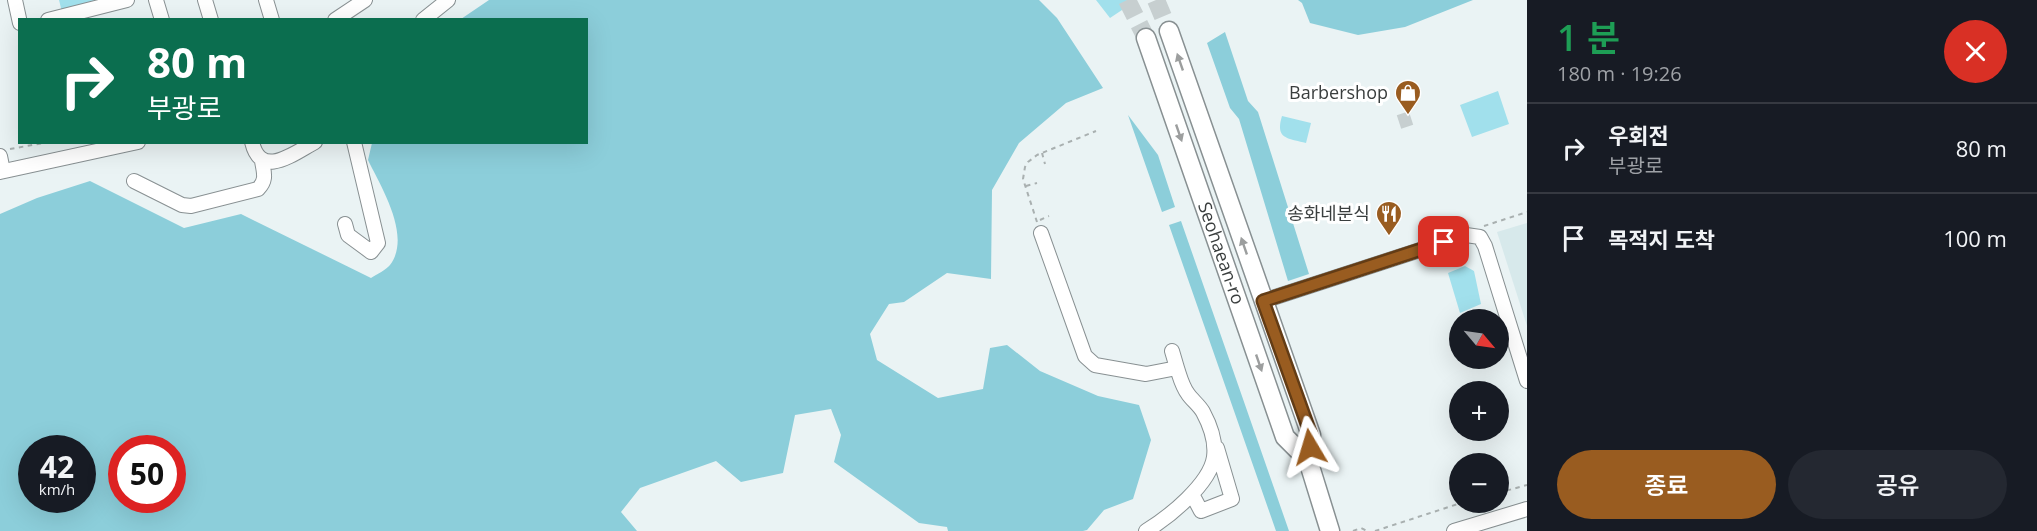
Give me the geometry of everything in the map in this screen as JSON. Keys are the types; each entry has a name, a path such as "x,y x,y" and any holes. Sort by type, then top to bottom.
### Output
{"main road":[{"name":"Seohaean-ro","path":"1169,31 1311,435 1308,460 1330,531"},
{"name":"Seohaean-ro","path":"1146,38 1285,437 1308,460"}],"street":[{"path":"15,0 19,18"},
{"path":"56,18 127,0"},
{"path":"156,0 161,18"},
{"path":"205,0 210,18"},
{"path":"266,0 271,18"},
{"path":"338,18 364,0"},
{"path":"426,18 448,0"},
{"path":"5,153 2,172 129,144"},
{"path":"134,181 191,206 258,189 265,176 262,161 252,144"},
{"path":"262,161 269,163 277,161 311,144"},
{"path":"345,224 348,235 371,252 378,243 354,144"},
{"path":"1039,227 1085,356 1090,362 1146,374 1177,368"},
{"path":"1263,301 1466,235 1480,237 1485,246 1527,381"},
{"path":"1172,351 1183,387 1203,413 1214,440 1232,499 1201,511 1192,494"},
{"path":"1146,531 1192,494 1212,466 1214,440"},
{"path":"1454,531 1527,509"}],"path":[{"path":"1039,227 1023,179 1025,167 1028,162 1042,153 1096,131"},
{"path":"5,153 41,144"},
{"path":"1042,153 1045,164"},
{"path":"1026,186 1036,183"},
{"path":"1477,228 1527,212"},
{"path":"1039,227 1049,216"},
{"path":"1509,490 1527,485"},
{"path":"1375,531 1449,507"},
{"path":"1353,531 1361,528 1366,531"}],"shaded area":[{"path":"59,0 109,0 62,12"},
{"path":"489,0 1039,0 1057,18 1103,88 1066,103 1019,143 992,190 991,279 947,273 904,302 889,304 870,334 877,360 938,398 983,389 990,348 1007,345 1040,371 1098,396 1139,405 1151,440 1133,499 1104,510 1087,530 1083,531 948,531 947,527 919,523 834,462 841,435 831,409 795,415 783,473 741,482 716,461 640,488 621,512 637,531 0,531 0,214 37,198 90,181 184,228 241,214 371,278 390,265 396,253 398,240 396,226 386,197 368,160 372,144 588,144 588,18 462,18"},
{"path":"1096,0 1137,0 1110,18"},
{"path":"1298,0 1473,0 1405,27 1358,35 1310,23 1302,3"},
{"path":"1225,32 1248,101 1258,112 1309,274 1288,281 1239,119 1230,108 1207,43"},
{"path":"1498,91 1509,124 1472,137 1460,105"},
{"path":"1128,115 1158,155 1175,207 1162,212"},
{"path":"1282,116 1311,123 1306,143 1284,136 1280,129"},
{"path":"1181,221 1289,531 1276,531 1169,225"},
{"path":"1527,223 1527,326 1497,232"},
{"path":"1465,266 1474,271 1481,304 1469,309 1459,309 1448,273"}],"tunnel":[{"path":"1127,0 1146,38"},
{"path":"1156,0 1169,31"},
{"path":"1399,122 1411,118"}],"place":[{"name":"Barbershop","path":"1408,116"},
{"name":"송화네분식","path":"1389,237"}],"route":[{"path":"1310,447 1311,435 1299,396 1263,301 1444,242"}]}
